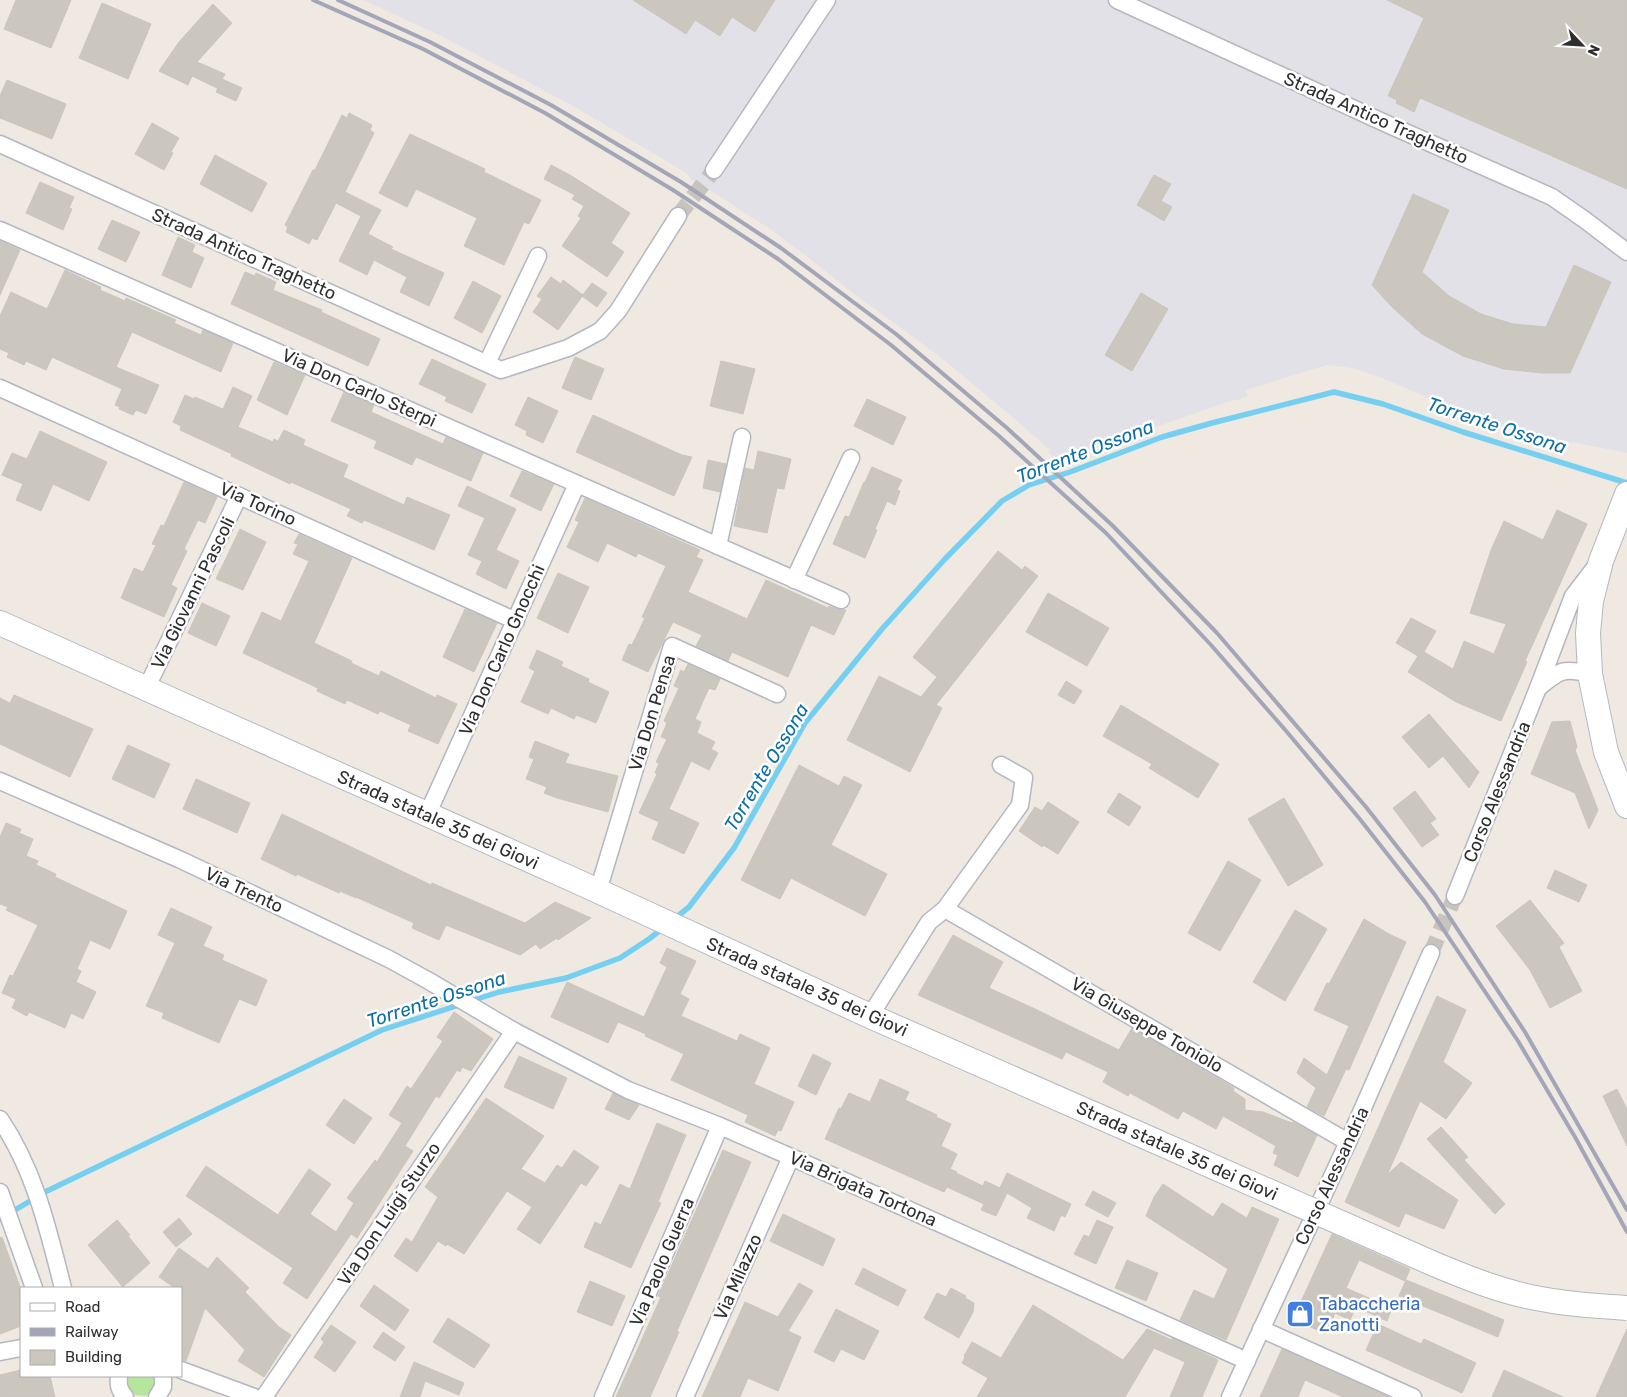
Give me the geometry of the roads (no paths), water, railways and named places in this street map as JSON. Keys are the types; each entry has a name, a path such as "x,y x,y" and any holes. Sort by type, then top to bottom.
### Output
{"main road":[{"path":"1624,502 1601,561 1590,609 1588,633 1590,674 1606,752 1627,806"},
{"name":"Strada statale 35 dei Giovi","path":"0,623 598,891 870,1016 1434,1264 1477,1282 1515,1293 1574,1304 1627,1308"}],"street":[{"path":"714,170 827,0"},
{"name":"Strada Antico Traghetto","path":"1117,0 1387,124 1552,197 1627,251"},
{"name":"Strada Antico Traghetto","path":"0,144 501,370 568,348 600,331 618,311 678,216"},
{"name":"Via Don Carlo Sterpi","path":"0,230 841,600"},
{"path":"487,364 538,256"},
{"name":"Via Torino","path":"0,388 516,621"},
{"path":"718,546 742,437"},
{"path":"794,580 851,458"},
{"name":"Via Don Carlo Gnocchi","path":"427,815 577,484"},
{"name":"Via Giovanni Pascoli","path":"146,689 239,496"},
{"name":"Corso Alessandria","path":"1455,896 1538,688 1572,596 1601,561"},
{"name":"Via Don Pensa","path":"598,891 672,646 777,694"},
{"name":"Corso Alessandria","path":"1538,688 1558,672 1572,670 1590,674"},
{"path":"870,1016 929,922 945,909 1020,805 1024,778 1001,765"},
{"name":"Via Trento","path":"0,781 181,860 277,905 389,959 482,1012"},
{"name":"Via Giuseppe Toniolo","path":"945,909 1348,1142"},
{"name":"Corso Alessandria","path":"1230,1397 1348,1142 1431,953"},
{"name":"Via Brigata Tortona","path":"482,1012 514,1031 628,1090 720,1126 791,1157 1248,1361"},
{"name":"Via Don Luigi Sturzo","path":"264,1397 514,1031"},
{"path":"0,1120 11,1136 30,1173 46,1218 63,1287"},
{"name":"Via Paolo Guerra","path":"603,1397 720,1126"},
{"name":"Via Milazzo","path":"685,1397 791,1157"},
{"path":"0,1192 34,1287"},
{"path":"1262,1329 1413,1397"},
{"path":"0,1352 20,1348"},
{"path":"182,1370 254,1397"},
{"path":"157,1397 163,1387 163,1377"}],"waterway":[{"name":"Torrente Ossona","path":"674,919 689,907 734,848 805,723 882,629 944,560 1002,501 1029,485 1070,472 1162,437 1334,392 1383,404 1463,432 1627,483"},
{"name":"Torrente Ossona","path":"471,1001 499,992 566,978 620,958 663,928"},
{"name":"Torrente Ossona","path":"0,1219 47,1191 382,1030 462,1004"}],"tunnel":[{"path":"678,216 714,170"},
{"path":"1431,953 1455,896"}],"railway":[{"path":"313,0 423,49 545,113 673,190 778,259 891,345 999,436 1106,533 1211,645 1287,732 1359,818 1425,902 1518,1041 1575,1137 1627,1232"},
{"path":"338,0 430,42 551,105 681,182 781,248 896,334 1007,428 1113,526 1217,633 1366,807 1435,895 1525,1032 1627,1210"}],"place":[{"name":"Tabaccheria Zanotti","path":"1300,1314"}]}
